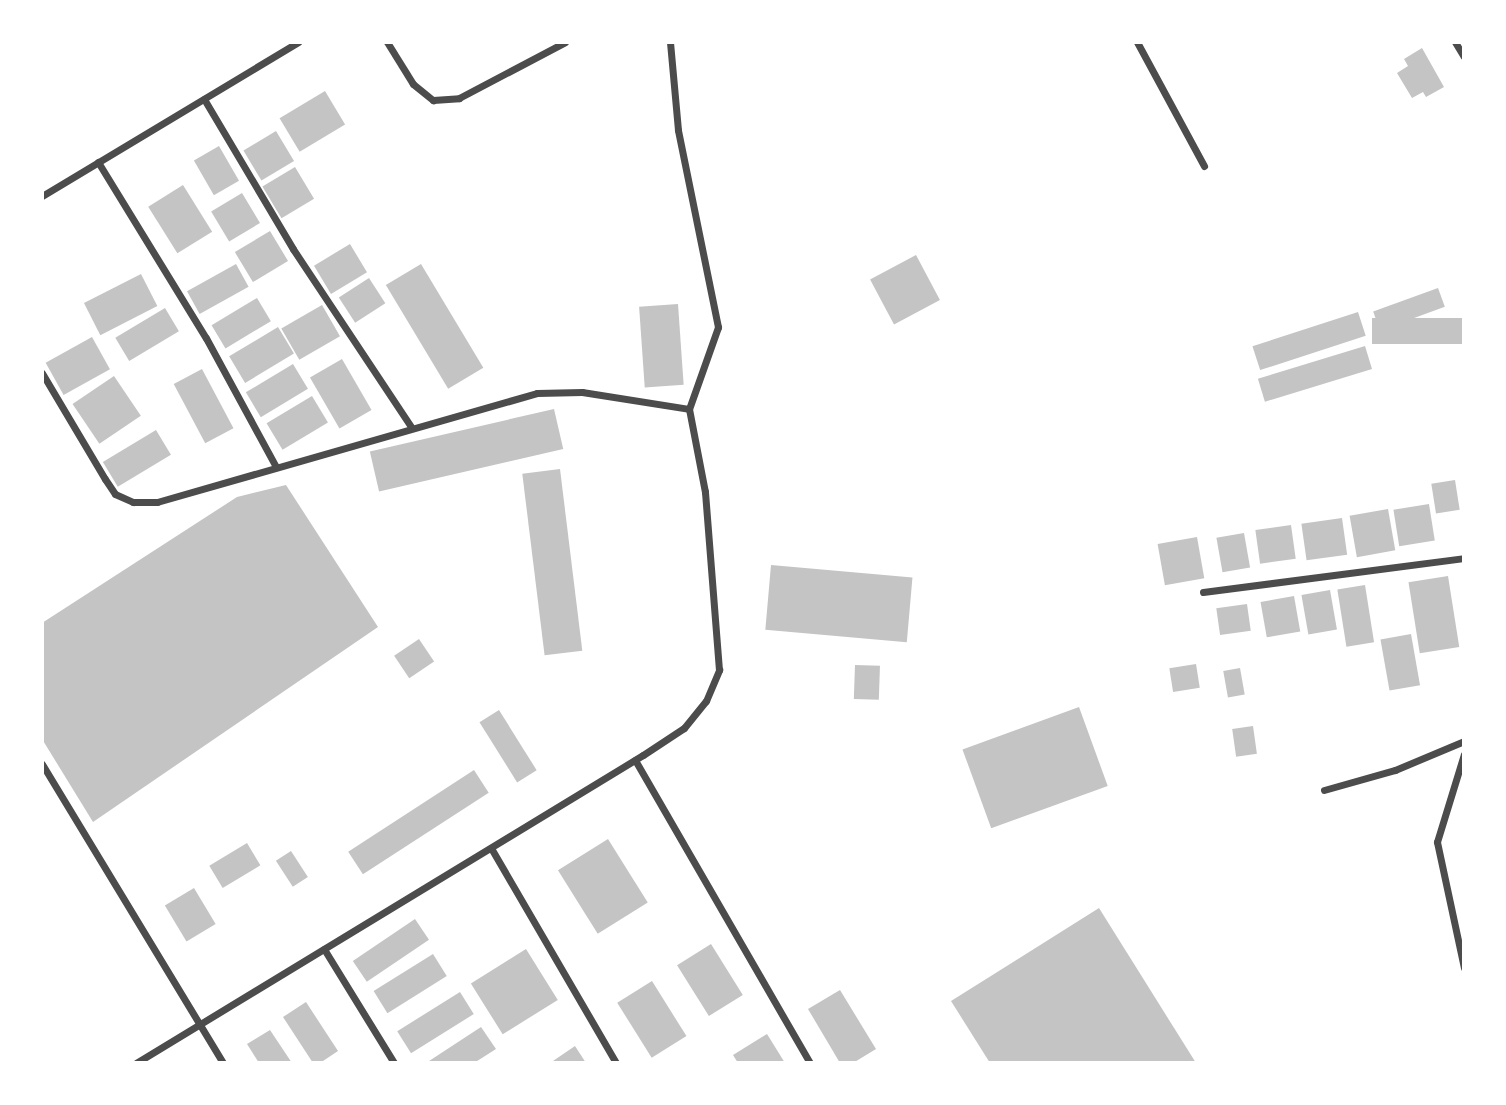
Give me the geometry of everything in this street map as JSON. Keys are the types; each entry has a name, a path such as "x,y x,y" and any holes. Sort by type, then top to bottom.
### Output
{"street":[{"path":"42,196 298,42"},
{"path":"387,42 413,84 433,100 459,98 565,42"},
{"path":"136,1063 635,760 684,728 706,701 719,670 705,492 690,409 718,327 678,130 670,42"},
{"path":"1137,42 1204,166"},
{"path":"1455,42 1464,57"},
{"path":"204,99 293,249 412,428"},
{"path":"98,162 206,338 276,467"},
{"path":"42,373 105,479 116,494 133,502 157,502 537,393 582,392 690,409"},
{"path":"1203,592 1464,558"},
{"path":"1324,790 1395,770 1464,741"},
{"path":"1464,754 1437,842 1464,968"},
{"path":"635,760 810,1063"},
{"path":"42,764 223,1063"},
{"path":"491,848 617,1063"},
{"path":"324,949 394,1063"}],"building":[{"path":"1422,48 1444,87 1426,97 1423,92 1412,98 1397,73 1408,66 1404,59"},
{"path":"325,91 345,124 300,152 280,118"},
{"path":"276,131 294,161 261,181 243,151"},
{"path":"219,146 239,181 214,195 194,160"},
{"path":"295,167 314,199 281,218 262,187"},
{"path":"183,185 212,232 177,253 148,207"},
{"path":"242,193 260,223 229,242 211,212"},
{"path":"270,231 288,261 253,282 235,252"},
{"path":"350,244 367,272 331,294 314,266"},
{"path":"916,255 940,300 894,324 870,279"},
{"path":"236,264 249,287 200,314 187,291"},
{"path":"421,264 483,368 448,389 386,285"},
{"path":"141,274 157,306 100,335 84,303"},
{"path":"369,278 385,303 355,323 339,298"},
{"path":"1438,288 1445,307 1380,330 1373,312"},
{"path":"257,298 271,321 225,348 212,325"},
{"path":"678,304 684,385 645,388 639,307"},
{"path":"322,305 340,336 299,360 281,328"},
{"path":"165,308 179,331 129,361 115,338"},
{"path":"1358,312 1366,336 1260,370 1252,346"},
{"path":"1372,318 1464,318 1464,344 1372,344"},
{"path":"278,327 294,354 245,383 229,356"},
{"path":"92,337 110,369 64,395 46,363"},
{"path":"1365,346 1372,369 1265,402 1258,379"},
{"path":"342,359 372,410 339,429 310,378"},
{"path":"293,364 308,389 261,417 246,392"},
{"path":"202,369 233,428 205,443 174,384"},
{"path":"114,376 141,416 99,444 73,404"},
{"path":"312,396 328,423 283,450 267,423"},
{"path":"554,409 563,449 379,491 370,452"},
{"path":"156,430 171,455 118,487 103,462"},
{"path":"560,469 582,651 545,655 522,474"},
{"path":"1455,480 1460,510 1436,513 1431,484"},
{"path":"286,485 378,627 93,822 42,739 42,623 237,497"},
{"path":"1429,504 1435,541 1399,546 1393,510"},
{"path":"1388,509 1395,550 1357,557 1350,516"},
{"path":"1342,518 1347,555 1307,560 1301,524"},
{"path":"1291,525 1296,559 1260,564 1255,530"},
{"path":"1244,533 1250,567 1223,572 1216,538"},
{"path":"1197,537 1204,578 1165,585 1158,544"},
{"path":"771,565 912,577 907,642 765,630"},
{"path":"1448,576 1459,647 1420,653 1408,582"},
{"path":"1365,585 1374,642 1346,647 1337,589"},
{"path":"1330,590 1337,629 1308,634 1301,595"},
{"path":"1294,596 1300,631 1267,637 1261,602"},
{"path":"1247,604 1251,631 1220,635 1216,608"},
{"path":"1411,634 1420,685 1390,691 1380,639"},
{"path":"419,639 434,661 409,678 394,656"},
{"path":"1196,664 1200,688 1173,692 1169,668"},
{"path":"855,665 880,666 879,700 854,699"},
{"path":"1240,668 1245,695 1228,698 1223,671"},
{"path":"1079,707 1108,786 991,828 962,749"},
{"path":"499,710 537,770 517,782 479,722"},
{"path":"1253,726 1257,754 1236,757 1232,729"},
{"path":"474,770 489,793 363,874 348,852"},
{"path":"608,839 648,903 598,934 558,870"},
{"path":"247,843 260,865 223,888 209,866"},
{"path":"291,851 308,877 293,887 276,861"},
{"path":"194,888 216,924 186,942 165,906"},
{"path":"1099,908 1196,1063 990,1063 951,1001"},
{"path":"415,919 429,940 367,982 353,961"},
{"path":"711,944 743,995 709,1016 677,965"},
{"path":"526,949 558,1000 503,1034 471,983"},
{"path":"433,954 447,976 387,1013 374,991"},
{"path":"652,981 686,1036 652,1058 617,1003"},
{"path":"840,990 876,1049 853,1063 840,1063 808,1009"},
{"path":"460,992 474,1014 411,1053 397,1031"},
{"path":"306,1002 338,1051 320,1063 313,1063 283,1017"},
{"path":"481,1027 496,1049 474,1063 426,1063"},
{"path":"270,1030 292,1063 259,1063 247,1044"},
{"path":"767,1034 785,1063 738,1063 733,1055"},
{"path":"575,1046 586,1063 550,1063"}]}
